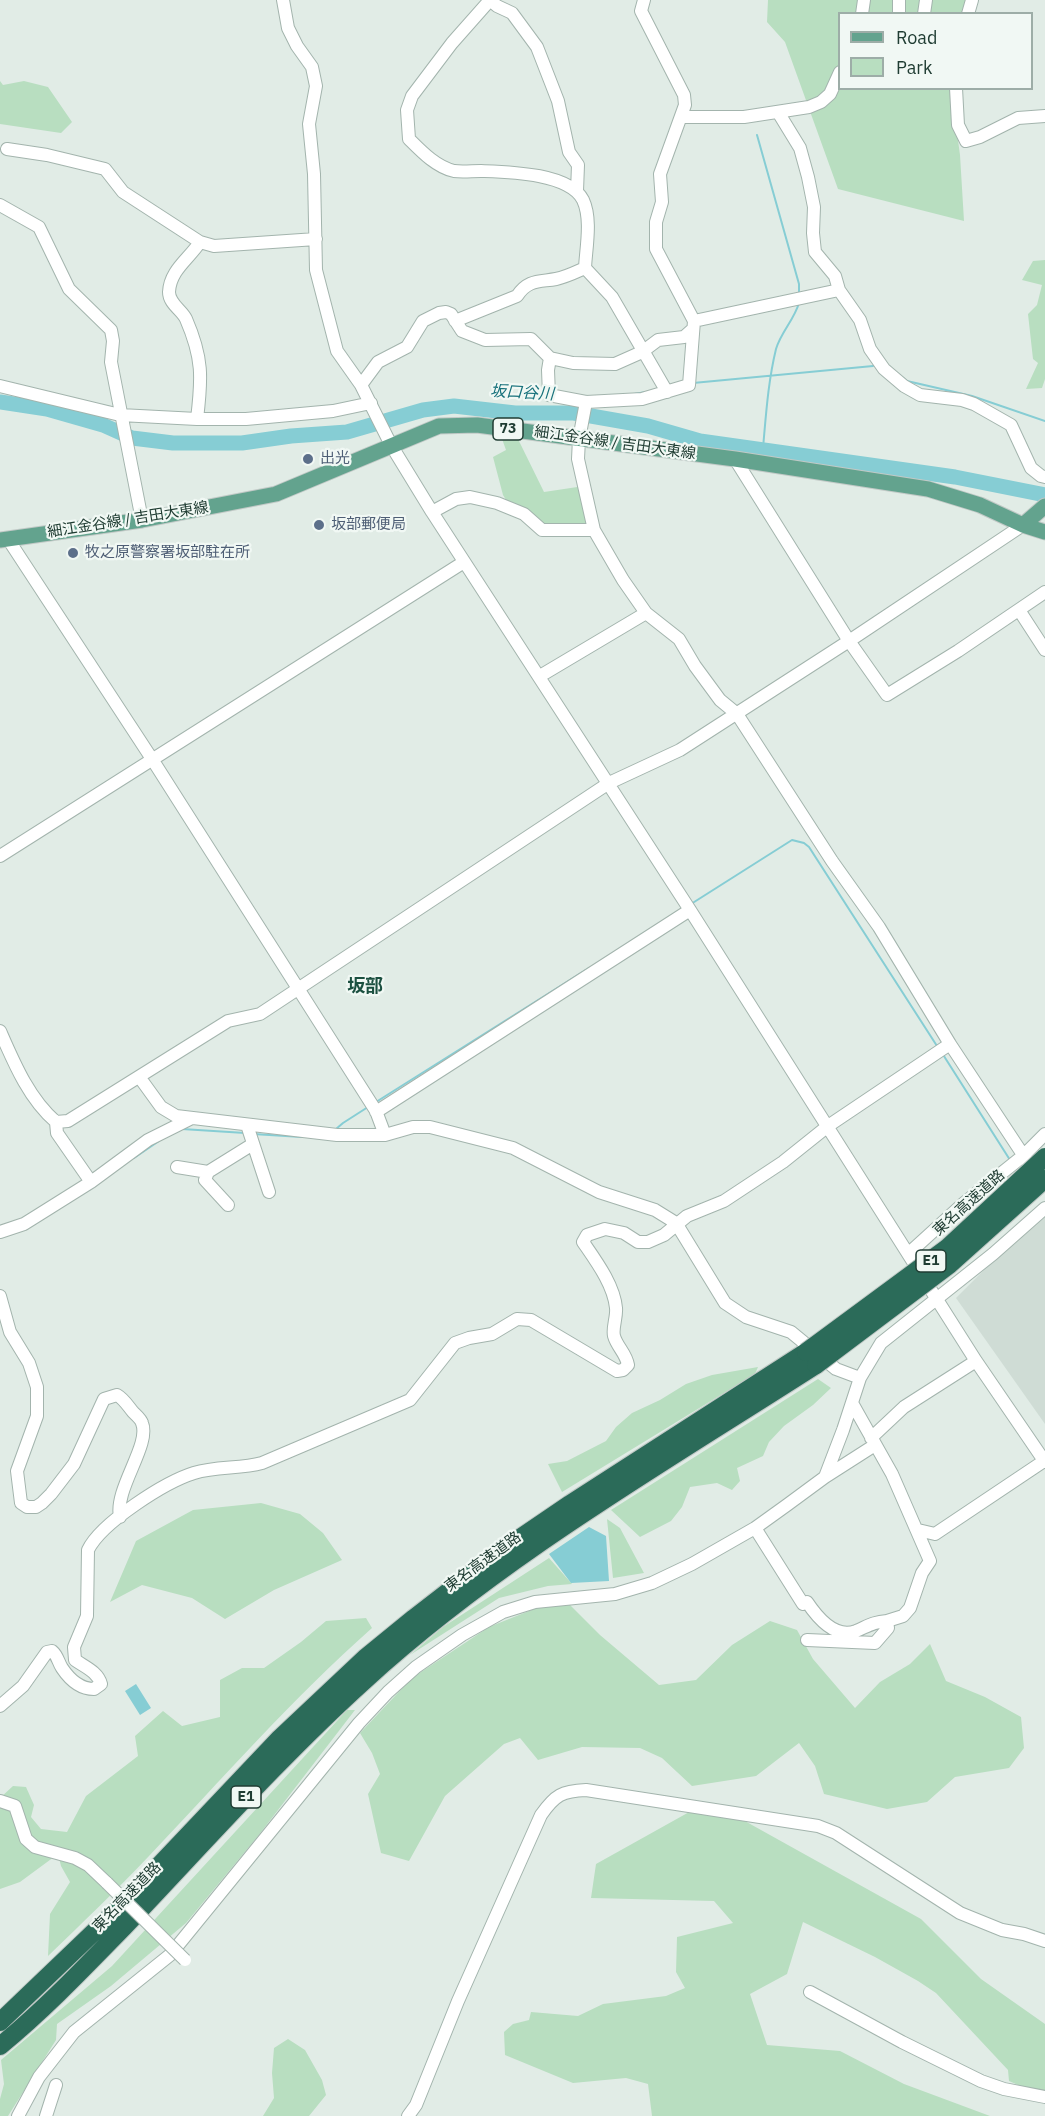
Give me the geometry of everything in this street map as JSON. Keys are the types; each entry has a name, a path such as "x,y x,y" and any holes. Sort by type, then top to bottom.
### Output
{"highway":[{"name":"東名高速道路","path":"0,2046 93,1959 317,1724 502,1559 570,1504 811,1359 947,1248 1045,1157"},
{"name":"東名高速道路","path":"0,2022 118,1909 256,1763 324,1696 414,1618 502,1559 595,1506 949,1265 1045,1179"}],"main road":[{"name":"細江金谷線 / 吉田大東線","path":"4,540 142,520 276,494 439,426 477,425 580,436 928,489 1027,521"},
{"path":"1027,521 1045,506"},
{"name":"73","path":"1027,521 1045,532"}],"street":[{"path":"283,0 288,28 312,67 316,86 309,124 314,174 316,270 337,351 361,385 391,445 432,512 688,906 936,1299 1044,1461 935,1534 918,1530"},
{"path":"577,191 578,165 569,152 558,101 537,47 512,13 490,0 452,43 412,96 407,110 409,139 435,162 453,171 521,173 549,179 577,191 584,202 587,216 585,268 612,297 665,389"},
{"path":"550,358 549,395 586,402 642,399 690,381 694,325 656,249 656,222 662,202 660,174 686,105 684,94 640,11 644,0"},
{"path":"681,117 744,117 809,107 830,94 838,76"},
{"path":"956,90 958,125 966,141 1018,118 1045,116"},
{"path":"778,112 800,148 808,177 814,207 815,252 835,276 839,290 860,320 870,349 884,369 904,386 920,395 962,400 974,404 1011,425 1031,468 1045,477"},
{"path":"7,149 47,155 105,169 123,192 200,242 213,246 316,239"},
{"path":"0,205 39,228 69,289 111,330 113,341 111,362 142,520"},
{"path":"197,419 202,380 200,361 184,316 171,301 169,292 177,267 200,242"},
{"path":"455,321 517,296 522,287 542,279 556,279 585,268"},
{"path":"361,385 378,362 407,347 423,321 439,313 446,312 451,315 462,331 485,340 531,339 550,358 573,363 615,364 642,352 658,340 684,337 694,325 839,290"},
{"path":"0,386 120,415 197,419 246,419 333,411 371,404"},
{"path":"586,402 578,459 594,530 623,580 646,613 679,639 720,700 738,714 832,861 879,927 943,1049 1016,1161 1045,1186"},
{"path":"735,459 849,641 887,695 1045,592"},
{"path":"432,512 456,500 470,497 497,503 524,514 542,530 594,530"},
{"path":"56,1122 68,1121 228,1021 260,1014 609,783 680,750 738,714 1027,521"},
{"path":"4,540 152,759 374,1108 385,1135"},
{"path":"0,856 464,562"},
{"path":"1019,610 1045,650"},
{"path":"540,676 646,613"},
{"path":"374,1108 688,906"},
{"path":"0,1030 18,1072 47,1114 56,1122 57,1133 90,1182"},
{"path":"0,1706 23,1686 47,1652 52,1651 57,1656 62,1667 74,1682 84,1689 94,1689 101,1684 96,1673 75,1660 74,1647 87,1616 88,1550 92,1541 153,1491 196,1472 251,1466 410,1400 455,1343 492,1334 517,1318 531,1320 599,1361 618,1371 623,1370 628,1365 627,1356 614,1336 617,1311 615,1299 583,1242 586,1235 605,1229 624,1233 638,1242 648,1242 664,1235 687,1216 724,1201 783,1162 828,1126 943,1049"},
{"path":"140,1078 161,1107 176,1116 250,1134 385,1135 413,1127 430,1127 513,1148 599,1192 656,1210 676,1223 725,1302 746,1317 791,1332 836,1370 861,1378"},
{"path":"0,1232 24,1224 90,1182 148,1140 190,1119"},
{"path":"228,1205 205,1180 208,1172 250,1134"},
{"path":"250,1134 269,1192"},
{"path":"908,1254 1045,1134"},
{"path":"177,1167 208,1172"},
{"path":"825,1477 861,1378 881,1343 993,1254 1041,1211"},
{"path":"0,1296 10,1332 29,1363 37,1387 37,1416 17,1470 21,1503 27,1507 36,1507 51,1494 74,1464 104,1398 117,1395 123,1398 142,1423 143,1431 120,1499 120,1516"},
{"path":"18,2116 39,2077 74,2032 170,1955 359,1723 416,1667 462,1635 503,1612 535,1602 615,1594 652,1582 692,1564 755,1527 825,1477 873,1442 904,1407 976,1361"},
{"path":"755,1527 802,1604 807,1602 818,1618 828,1626 841,1631 853,1632 873,1622 903,1616 910,1608 922,1573 930,1561 892,1474 852,1403"},
{"path":"807,1640 875,1643 888,1628 887,1621"},
{"path":"408,2116 419,2098 458,2001 541,1815 553,1799 568,1791 586,1790 818,1826 836,1833 960,1913 1002,1930 1045,1941"},
{"path":"0,1801 15,1806 26,1839 35,1847 75,1858 88,1865 185,1960"},
{"path":"810,1992 902,2042 981,2081 1004,2089 1045,2097"},
{"path":"46,2116 56,2085"}],"shaded area":[{"path":"1045,1209 1045,1424 956,1298"}],"green space":[{"path":"768,0 968,0 965,12 838,12 838,90 951,90 960,155 964,221 838,189 785,42 767,22"},
{"path":"0,81 3,85 24,81 48,87 72,122 61,133 0,124"},
{"path":"1045,260 1045,379 1042,388 1026,389 1038,363 1033,359 1028,314 1037,305 1042,285 1022,280 1033,261"},
{"path":"501,436 518,439 544,492 584,486 592,528 542,530 511,508 503,495 493,457 506,450"},
{"path":"758,1367 755,1374 562,1492 548,1464 567,1461 606,1441 616,1427 632,1413 686,1384 712,1375"},
{"path":"818,1379 831,1388 813,1405 784,1426 769,1442 763,1456 737,1468 740,1481 732,1490 717,1483 690,1487 682,1507 671,1521 640,1537 611,1510"},
{"path":"261,1503 300,1514 323,1533 342,1560 274,1590 225,1619 192,1598 142,1585 110,1602 136,1541 193,1510"},
{"path":"607,1519 620,1528 644,1573 613,1578"},
{"path":"549,1558 572,1584 548,1586 499,1598 410,1655 443,1627"},
{"path":"570,1605 600,1635 659,1685 696,1680 732,1645 770,1621 797,1630 813,1659 855,1708 880,1682 910,1664 930,1644 946,1681 985,1697 1021,1717 1024,1748 1009,1768 955,1777 927,1802 887,1809 824,1794 815,1766 799,1743 756,1776 692,1786 662,1758 640,1748 582,1747 538,1760 520,1738 504,1744 445,1796 409,1861 381,1853 368,1794 380,1774 372,1753 360,1733 412,1678 489,1627 539,1607"},
{"path":"366,1618 372,1628 286,1711 137,1869 48,1956 50,1914 70,1882 61,1866 58,1854 20,1882 0,1889 0,1798 13,1786 26,1787 34,1805 31,1817 41,1829 67,1832 86,1796 138,1756 135,1736 163,1711 182,1726 220,1717 220,1680 242,1668 264,1668 326,1621"},
{"path":"347,1710 355,1710 258,1836 186,1923 111,1986 57,2024 56,2040 8,2116 0,2116 0,2099 4,2084 1,2060 112,1966"},
{"path":"691,1811 743,1820 921,1919 981,1979 1045,2024 1045,2097 1009,2081 1008,2070 936,1993 875,1957 803,1922 787,1974 750,1994 767,2045 840,2051 904,2084 990,2116 652,2116 648,2084 626,2078 573,2083 505,2055 504,2032 513,2024 529,2020 531,2012 578,2016 603,2004 666,1996 685,1988 676,1972 677,1937 733,1923 714,1901 591,1898 596,1864"},
{"path":"288,2039 305,2050 322,2080 326,2095 309,2116 263,2116 274,2098 272,2073 274,2048"}],"water":[{"path":"589,1527 606,1536 609,1581 571,1583 549,1554"},
{"path":"136,1684 151,1708 140,1715 125,1691"}],"waterway":[{"path":"757,135 799,284 799,294"},
{"path":"763,448 769,386 776,349 799,303"},
{"path":"693,383 873,366"},
{"path":"902,377 907,381 972,396 1045,421"},
{"path":"634,394 646,392"},
{"name":"坂口谷川","path":"0,402 47,409 103,425 132,438 173,443 242,443 291,436 347,432 423,410 454,406 515,413 574,413 648,426 700,441 955,477 1045,495"},
{"name":"坂口谷川","path":"574,407 574,413"},
{"path":"691,904 792,840 804,843 809,847 937,1046"},
{"path":"376,1102 589,968"},
{"path":"942,1053 1010,1160"},
{"path":"336,1129 368,1107"},
{"path":"182,1129 245,1133"},
{"path":"253,1134 302,1137"},
{"path":"134,1158 159,1141"}],"place":[{"name":"出光","path":"308,459"},
{"name":"坂部郵便局","path":"319,525"},
{"name":"牧之原警察署坂部駐在所","path":"73,553"}],"district":[{"name":"坂部","path":"365,987"}]}
